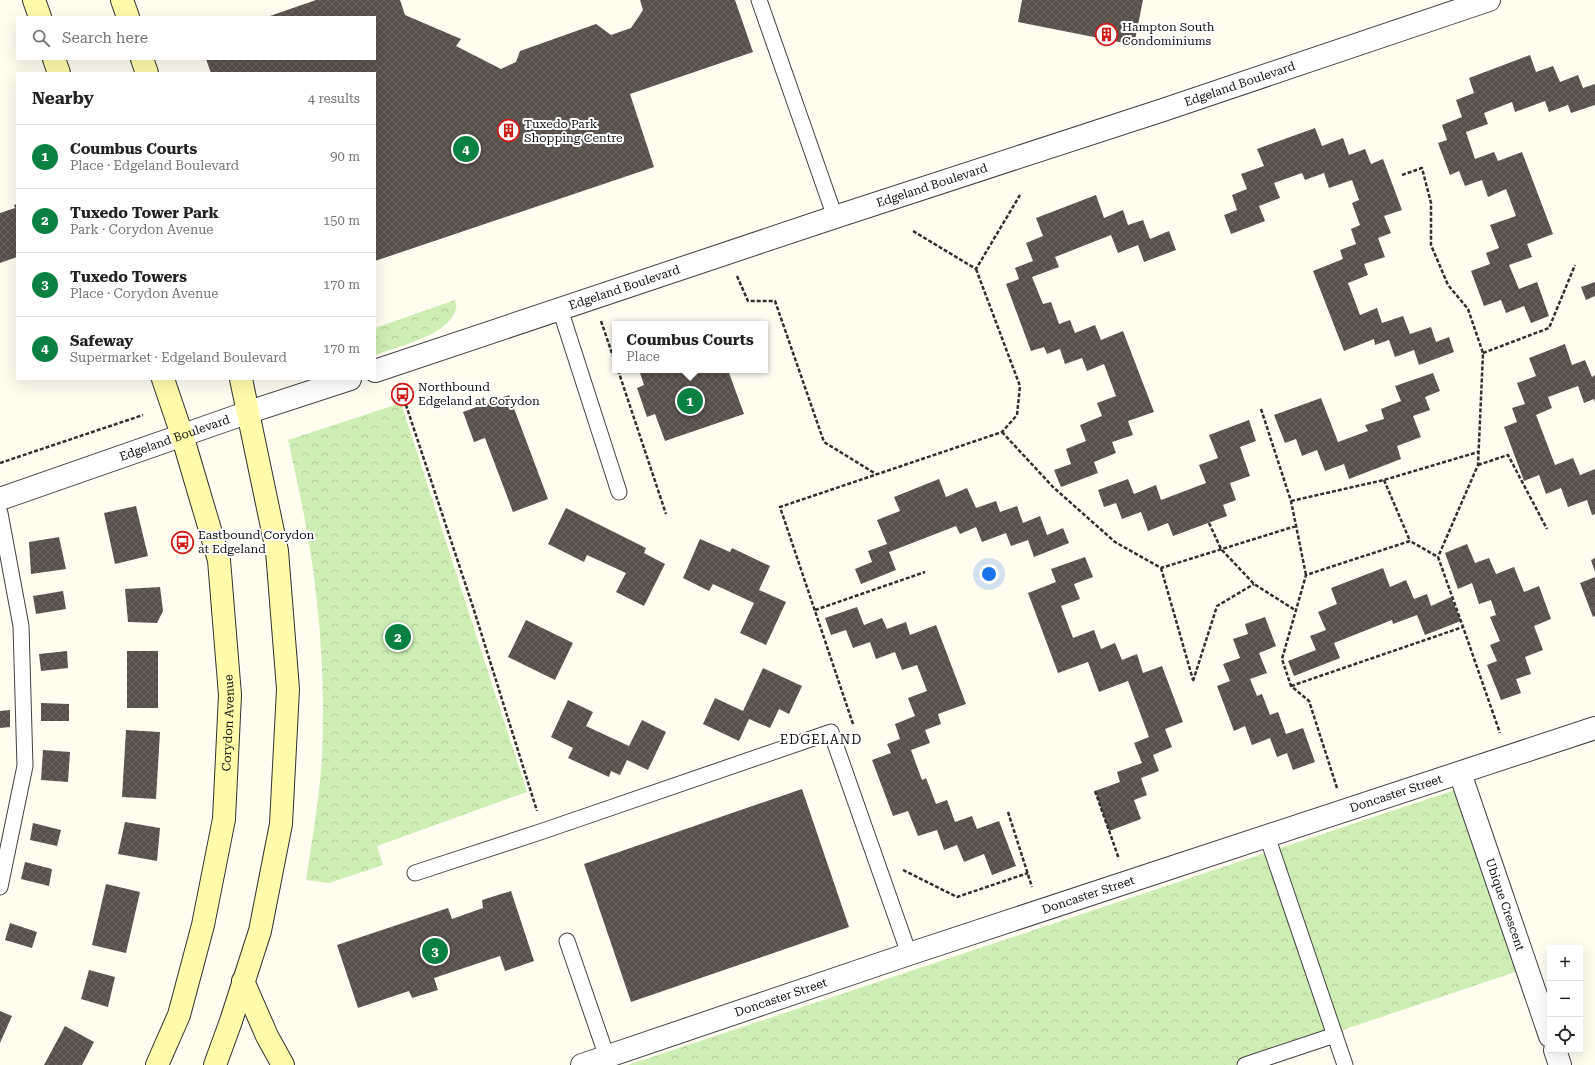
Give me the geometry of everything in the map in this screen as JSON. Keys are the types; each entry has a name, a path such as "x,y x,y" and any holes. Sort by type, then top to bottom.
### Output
{"main road":[{"path":"34,0 40,16"},
{"path":"122,0 128,16"},
{"path":"54,60 59,72"},
{"path":"142,60 147,72"},
{"name":"Corydon Avenue","path":"157,1065 179,1015 203,925 224,819 230,695 219,560 182,435 163,380"},
{"path":"215,1065 260,931 281,824 288,689 277,551 241,380"},
{"path":"244,981 267,1036 283,1065"}],"street":[{"name":"Edgeland Boulevard","path":"376,371 1490,0"},
{"name":"Edgeland Boulevard","path":"0,499 249,412 347,380"},
{"name":"Doncaster Street","path":"582,1065 909,954 1595,728"},
{"name":"Ubique Crescent","path":"1460,773 1547,1027"},
{"path":"1556,1053 1560,1065"}],"lane":[{"path":"759,0 835,217"},
{"path":"560,309 619,492"},
{"path":"0,513 22,626 25,766 0,887"},
{"path":"415,873 543,831 831,732 909,954"},
{"path":"1267,836 1345,1065"},
{"path":"567,941 607,1057"},
{"path":"1245,1065 1335,1035"}],"path":[{"path":"1402,175 1422,168 1431,203 1431,245 1448,285 1468,309 1483,353 1478,465 1438,557"},
{"path":"976,269 1020,195"},
{"path":"854,728 780,507 1002,432 1017,415 1020,386 976,269 913,231"},
{"path":"728,253 748,301 775,301 824,442 876,475"},
{"path":"1483,353 1549,328 1575,265"},
{"path":"593,298 612,353"},
{"path":"619,373 666,514"},
{"path":"404,399 478,622 531,788 543,831"},
{"path":"1261,409 1290,501 1306,575 1282,659 1291,686 1309,701 1344,811"},
{"path":"0,463 143,415"},
{"path":"1002,432 1054,487 1115,542 1161,568 1193,681 1217,606 1254,584"},
{"path":"1290,501 1384,480 1478,452"},
{"path":"1478,465 1508,455 1547,529"},
{"path":"1384,480 1410,541 1438,557 1464,627 1508,756"},
{"path":"1209,523 1221,549 1254,584 1295,610"},
{"path":"1161,568 1296,526"},
{"path":"1306,575 1410,541"},
{"path":"815,610 925,572"},
{"path":"1291,686 1464,627"},
{"path":"1095,791 1127,882"},
{"path":"1008,812 1040,911"},
{"path":"900,868 957,897 1028,873"}],"green space":[{"path":"455,300 456,309 452,318 444,326 409,344 376,355 376,328"},
{"path":"401,403 527,792 377,846 383,865 329,883 306,880 320,786 323,731 323,682 318,610 312,562 288,440"},
{"path":"1455,790 1518,971 1239,1065 628,1065"}],"building":[{"name":"Tuxedo Park Shopping Centre","path":"316,0 400,0 405,15 461,39 456,46 501,69 516,62 520,51 596,24 611,35 631,28 643,10 640,0 735,0 753,52 630,94 654,167 376,261 376,72 211,72 206,60 376,60 376,16 270,16"},
{"name":"Hampton South Condominiums","path":"1022,0 1143,0 1134,45 1018,22"},
{"path":"1530,55 1536,72 1553,66 1560,82 1578,75 1583,88 1595,84 1595,105 1571,113 1568,105 1549,112 1545,101 1515,112 1512,102 1484,113 1488,124 1466,132 1475,159 1494,152 1498,161 1522,152 1553,234 1527,244 1532,257 1509,265 1519,289 1537,282 1549,316 1531,323 1524,306 1506,313 1501,300 1484,306 1471,271 1490,264 1486,253 1499,248 1490,225 1516,216 1506,189 1488,197 1482,180 1465,186 1459,171 1450,175 1438,143 1447,140 1442,125 1462,117 1456,100 1474,93 1469,78"},
{"path":"1315,128 1322,146 1343,138 1349,155 1365,149 1371,164 1383,159 1402,210 1384,216 1391,233 1378,238 1385,257 1364,264 1368,275 1348,283 1360,315 1377,308 1382,323 1403,316 1410,334 1431,327 1436,342 1449,337 1454,352 1419,365 1414,350 1395,357 1389,340 1375,345 1374,339 1344,351 1313,271 1343,259 1340,250 1356,244 1351,229 1360,225 1352,203 1359,200 1352,180 1329,188 1324,173 1305,180 1302,173 1274,183 1280,198 1259,206 1265,221 1231,234 1224,215 1237,210 1232,195 1247,189 1241,174 1264,166 1257,149"},
{"path":"1096,195 1104,218 1123,210 1128,225 1143,220 1150,239 1169,231 1176,250 1144,262 1138,245 1118,253 1111,235 1055,257 1059,267 1032,277 1043,304 1051,302 1059,324 1070,320 1075,333 1095,325 1101,340 1123,331 1154,412 1128,421 1133,435 1112,442 1116,453 1094,462 1098,473 1061,487 1054,470 1071,464 1066,449 1086,441 1080,425 1102,416 1097,403 1116,396 1104,364 1087,371 1082,358 1065,364 1060,349 1047,354 1044,347 1031,351 1006,284 1019,279 1015,268 1033,261 1026,243 1043,236 1036,218"},
{"path":"16,204 16,257 0,263 0,213 15,208 14,205"},
{"path":"1595,282 1595,296 1586,300 1581,287"},
{"path":"1565,344 1572,365 1585,360 1592,377 1595,375 1595,403 1594,399 1584,403 1578,386 1548,397 1552,408 1536,415 1555,465 1573,458 1580,475 1595,469 1595,514 1592,515 1587,500 1568,507 1561,488 1546,494 1539,475 1524,481 1504,427 1517,422 1512,408 1525,404 1517,383 1536,376 1529,358"},
{"path":"640,373 729,373 744,414 665,441 655,414 647,417 637,388 644,385"},
{"path":"1433,373 1440,391 1425,397 1430,410 1413,416 1421,437 1397,446 1401,459 1349,479 1344,464 1325,471 1317,450 1302,456 1296,439 1285,443 1274,415 1321,398 1338,442 1368,431 1365,425 1384,419 1381,409 1401,401 1395,386"},
{"path":"509,395 548,499 513,512 485,438 474,442 463,412"},
{"path":"1249,420 1256,441 1240,447 1250,476 1230,483 1236,500 1223,505 1227,516 1173,536 1168,523 1148,531 1141,512 1122,519 1116,503 1104,507 1098,490 1128,479 1134,494 1156,485 1161,500 1206,483 1199,465 1218,458 1209,435"},
{"path":"939,479 946,497 967,488 976,508 996,501 1000,512 1017,506 1023,523 1040,516 1047,535 1063,528 1069,543 1034,557 1028,540 1011,546 1006,533 982,542 976,527 960,534 956,526 889,552 896,570 861,584 855,569 872,562 868,551 887,544 877,520 900,511 894,497"},
{"path":"136,506 148,556 115,564 104,513"},
{"path":"566,508 646,548 644,553 665,564 644,606 616,592 626,573 587,555 584,562 548,544"},
{"path":"59,537 66,569 31,574 29,542"},
{"path":"700,539 730,552 732,548 770,566 759,590 786,602 766,645 740,633 754,603 713,584 709,591 683,578"},
{"path":"1467,544 1475,563 1489,558 1496,574 1514,567 1524,592 1539,586 1551,619 1534,626 1543,650 1525,657 1531,674 1516,679 1521,693 1501,700 1487,665 1497,661 1490,645 1500,641 1490,617 1496,615 1491,600 1479,604 1472,583 1458,589 1445,553"},
{"path":"1085,557 1093,577 1074,584 1080,599 1061,606 1073,638 1094,630 1101,649 1115,643 1122,660 1137,654 1143,673 1162,666 1183,722 1165,729 1172,747 1153,755 1159,771 1141,778 1147,795 1134,800 1141,819 1109,831 1095,791 1120,782 1117,772 1142,763 1134,743 1149,737 1128,681 1099,692 1088,662 1058,673 1028,593 1056,582 1051,569"},
{"path":"1595,558 1595,572 1591,560"},
{"path":"1383,568 1390,587 1406,580 1414,599 1427,594 1431,606 1451,597 1461,621 1425,635 1417,615 1393,624 1392,620 1334,643 1340,658 1294,676 1288,661 1316,650 1310,636 1326,630 1318,612 1337,604 1331,588"},
{"path":"1595,577 1595,616 1593,617 1580,583"},
{"path":"160,587 163,611 157,623 128,622 125,589"},
{"path":"63,591 66,609 36,614 33,596"},
{"path":"857,607 864,625 882,618 887,629 906,622 910,635 936,625 966,704 938,714 941,724 925,730 930,743 911,750 922,780 926,778 936,804 947,800 955,822 972,816 977,829 999,821 1016,866 992,875 984,854 964,862 957,845 944,850 937,830 918,836 908,811 893,816 872,760 891,753 887,744 900,739 895,724 915,716 908,698 927,691 917,665 902,670 895,652 876,659 870,642 853,648 846,630 831,635 825,618"},
{"path":"1265,617 1276,646 1259,653 1267,673 1250,679 1257,696 1262,694 1270,715 1278,712 1286,734 1303,728 1315,762 1293,770 1287,753 1277,757 1270,738 1252,745 1245,726 1234,731 1217,686 1230,681 1223,664 1240,658 1233,639 1248,634 1245,624"},
{"path":"526,620 573,643 555,680 508,657"},
{"path":"67,651 68,668 41,671 39,654"},
{"path":"127,651 158,651 158,708 127,708"},
{"path":"763,668 802,686 789,714 779,709 770,728 749,719 739,741 703,724 715,698 743,711"},
{"path":"568,700 593,712 586,726 629,746 642,720 666,732 648,770 627,760 620,775 611,771 609,777 568,758 573,748 551,737"},
{"path":"41,703 69,704 69,721 41,721"},
{"path":"10,710 10,727 0,728 0,711"},
{"path":"126,730 160,732 156,799 122,797"},
{"path":"43,750 70,752 68,782 41,780"},
{"path":"802,789 849,927 631,1002 584,864"},
{"path":"125,822 160,828 157,861 118,854"},
{"path":"33,823 61,830 57,846 30,840"},
{"path":"25,862 52,869 49,886 21,879"},
{"path":"106,884 140,892 126,953 92,945"},
{"path":"511,891 534,961 505,971 500,956 434,978 438,990 412,998 409,991 358,1008 337,945 448,908 452,919 483,908 482,900"},
{"path":"10,923 37,932 32,948 5,940"},
{"path":"89,970 115,977 108,1007 81,999"},
{"path":"0,1011 12,1016 0,1043"},
{"path":"65,1026 94,1042 82,1065 44,1065"}],"place":[{"name":"Hampton South Condominiums","path":"1106,34"},
{"name":"Tuxedo Park Shopping Centre","path":"509,131"},
{"name":"Safeway","path":"466,149"},
{"name":"Northbound Edgeland at Corydon","path":"403,394"},
{"name":"Coumbus Courts","path":"690,401"},
{"name":"Eastbound Corydon at Edgeland","path":"182,542"},
{"name":"Tuxedo Tower Park","path":"398,637"},
{"name":"Tuxedo Towers","path":"435,951"}],"district":[{"name":"EDGELAND","path":"821,739"}]}
